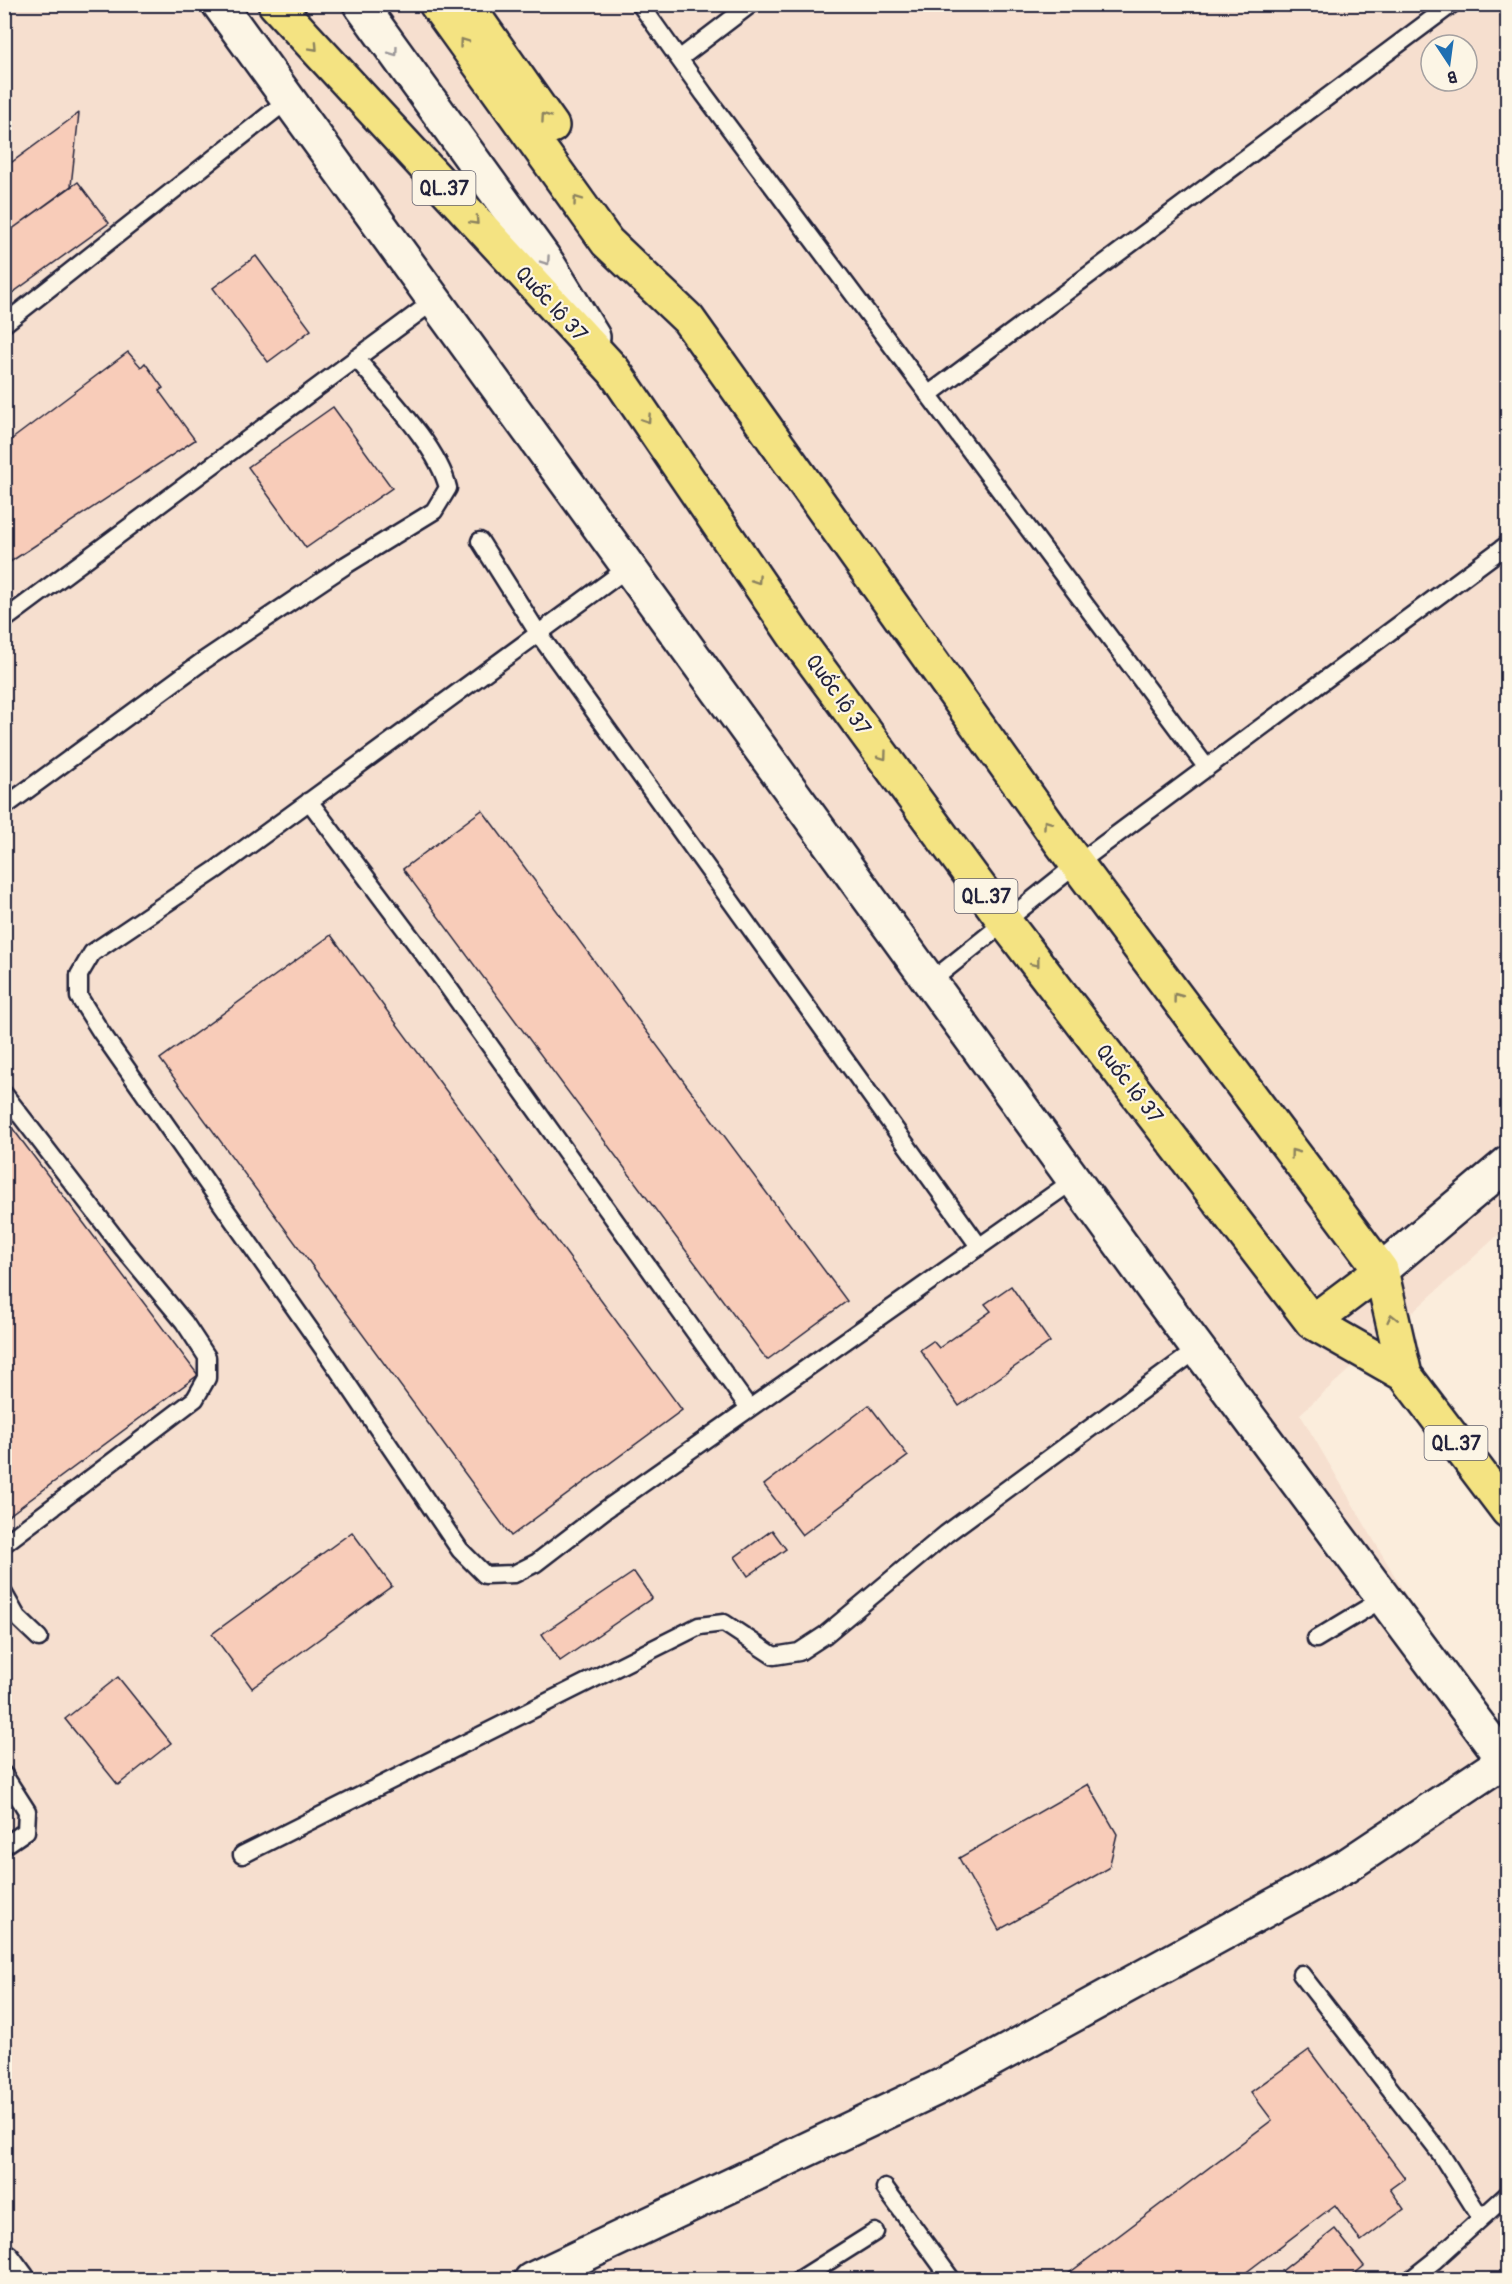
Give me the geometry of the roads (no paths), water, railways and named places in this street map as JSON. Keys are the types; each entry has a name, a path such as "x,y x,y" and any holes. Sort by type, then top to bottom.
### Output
{"highway":[{"name":"Quốc lộ 37","path":"275,4 614,371 794,635 1005,922 1312,1322 1405,1375 1508,1511"},
{"name":"Quốc lộ 37","path":"436,4 607,242 688,319 1077,864 1381,1270 1405,1375"},
{"path":"466,4 688,319"},
{"path":"1312,1322 1381,1270"}],"street":[{"path":"219,4 1074,1180 1506,1761 1346,1866 968,2072 767,2170 531,2280"},
{"path":"360,4 548,264 614,371"},
{"path":"1381,1270 1508,1163"},
{"path":"4,2261 18,2280"}],"lane":[{"path":"640,4 1207,768"},
{"path":"679,59 751,4"},
{"path":"928,395 1452,4"},
{"path":"4,324 289,99"},
{"path":"4,620 435,300"},
{"path":"4,807 203,661 434,511 448,489 444,472 433,452 356,358"},
{"path":"480,541 538,633 979,1246"},
{"path":"930,982 1077,864 1508,544"},
{"path":"628,567 217,869 92,953 79,975 79,998 101,1032 327,1354 460,1550 485,1575 514,1574 536,1563 605,1510 1074,1180"},
{"path":"309,801 443,980 749,1408"},
{"path":"4,1094 184,1323 207,1357 207,1378 195,1399 4,1544"},
{"path":"242,1855 699,1626 724,1623 774,1656 799,1652 825,1635 946,1534 1198,1349"},
{"path":"4,1594 17,1617 39,1638"},
{"path":"1316,1639 1384,1598"},
{"path":"4,1775 27,1811 26,1831 4,1846"},
{"path":"1301,1974 1369,2065 1440,2153 1481,2218"},
{"path":"885,2188 952,2280"},
{"path":"1410,2280 1508,2194"},
{"path":"799,2280 875,2232"}]}
